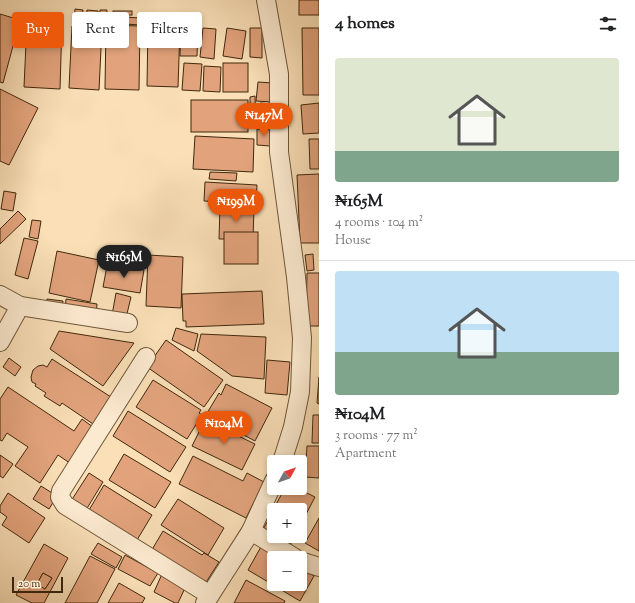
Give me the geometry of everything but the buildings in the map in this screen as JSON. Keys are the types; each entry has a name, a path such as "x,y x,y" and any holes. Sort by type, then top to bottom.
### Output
{"street":[{"path":"266,0 279,74 279,152 296,277 302,338 300,392 293,427 284,455"},
{"path":"0,295 20,306 128,323"},
{"path":"0,342 20,306"},
{"path":"146,357 61,491 60,498 65,505 208,599 252,531 268,495"},
{"path":"252,531 284,551"},
{"path":"307,563 319,567"}]}
